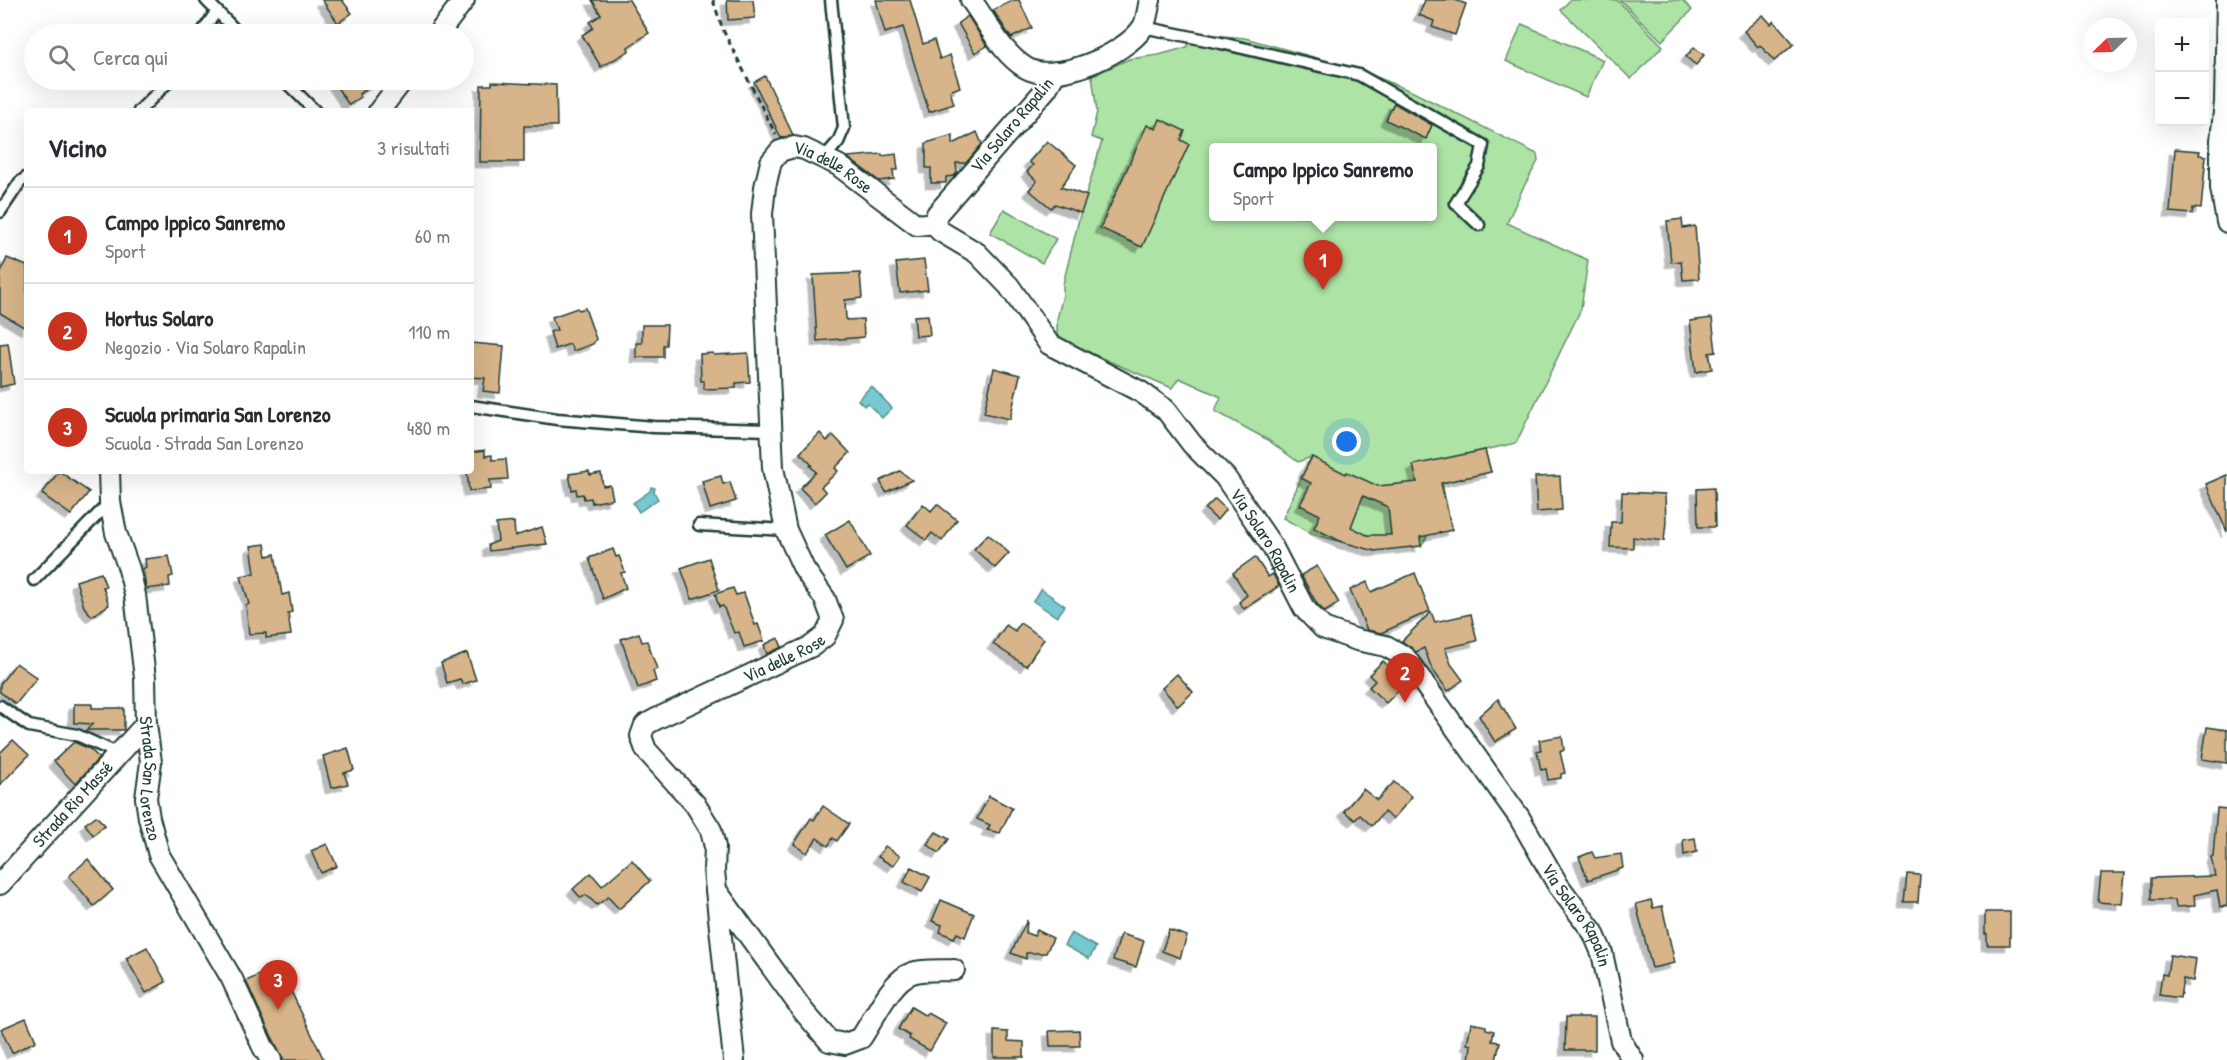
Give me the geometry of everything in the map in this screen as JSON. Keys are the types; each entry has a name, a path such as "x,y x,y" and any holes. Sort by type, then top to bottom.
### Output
{"street":[{"path":"446,24 464,0"},
{"path":"971,0 1008,54 1029,70 1056,72 1102,60 1118,50 1143,27 1150,0"},
{"path":"2227,0 2225,102 2220,140 2221,188 2227,222"},
{"name":"Via Solaro Rapalin","path":"1056,72 1046,89 951,196 937,214 935,223 940,231 976,254 1009,286 1049,344 1141,392 1166,410 1192,444 1225,477 1272,546 1304,608 1323,628 1357,640 1386,646 1404,657 1519,817 1558,885 1593,932 1602,953 1621,1041 1633,1060"},
{"path":"381,108 395,90"},
{"name":"Via delle Rose","path":"734,1060 716,890 715,847 711,830 695,804 646,750 640,736 645,725 812,646 825,636 833,620 831,611 804,569 786,530 773,468 762,214 771,162 780,151 794,147 804,149 838,165 917,225 935,223"},
{"name":"Strada San Lorenzo","path":"109,474 110,502 116,533 129,569 135,595 145,678 146,724 151,762 146,798 159,855 232,979 271,1060"},
{"name":"Strada Rio Massé","path":"0,884 146,724"},
{"path":"716,890 804,1012 829,1041 845,1044 861,1038 894,985 903,977 914,972 954,970"}],"lane":[{"path":"206,0 228,24"},
{"path":"823,159 838,142 844,128 831,0"},
{"path":"208,24 216,12"},
{"path":"1143,27 1359,75 1483,145 1479,166 1456,203 1479,225"},
{"path":"142,108 160,90"},
{"path":"294,90 312,108"},
{"path":"0,212 24,180"},
{"path":"474,406 557,420 654,427 772,430"},
{"path":"33,580 110,502"},
{"path":"699,525 786,530"},
{"path":"0,706 29,726 77,735 119,754"}],"path":[{"path":"713,0 723,30 777,138 780,151"}],"green space":[{"path":"1570,0 1617,0 1663,46 1631,79 1561,10"},
{"path":"1620,0 1682,0 1692,10 1662,41"},
{"path":"1522,24 1603,60 1586,97 1506,61"},
{"path":"1194,33 1245,38 1360,70 1413,92 1537,154 1538,161 1507,223 1588,260 1581,309 1516,443 1485,450 1491,472 1442,483 1452,530 1428,535 1421,546 1342,542 1312,534 1283,518 1311,457 1298,462 1268,440 1215,411 1221,397 1179,378 1172,388 1057,339 1057,319 1063,295 1063,284 1102,141 1091,137 1097,112 1092,76 1129,59 1159,55 1187,47"},
{"path":"1004,209 1056,239 1042,263 990,233"}],"water":[{"path":"871,386 892,408 882,418 867,403 864,406 858,400"},
{"path":"651,487 655,488 654,492 658,499 639,512 633,503 650,491"},
{"path":"1041,589 1065,606 1057,617 1033,601"},
{"path":"1071,933 1096,947 1089,959 1064,945"}],"building":[{"path":"322,0 342,0 352,13 338,23"},
{"path":"592,0 629,0 649,33 628,47 629,51 601,67 582,35 593,28 590,22 601,15"},
{"path":"727,0 753,0 755,18 728,20"},
{"path":"876,0 910,0 923,44 934,40 940,59 950,55 960,87 950,91 954,104 929,112 903,27 885,33"},
{"path":"1019,0 1032,28 1011,38 993,10"},
{"path":"1425,0 1455,0 1466,4 1455,35 1432,27 1434,21 1419,15"},
{"path":"1763,15 1771,24 1774,21 1794,44 1774,61 1744,31"},
{"path":"968,16 987,46 975,53 958,23"},
{"path":"1694,47 1704,55 1696,65 1686,57"},
{"path":"765,76 793,135 781,138 754,82"},
{"path":"492,82 556,85 557,126 524,126 524,162 480,162 481,85 492,85"},
{"path":"339,90 365,90 359,94 361,97 349,105"},
{"path":"1394,103 1432,125 1426,139 1386,120"},
{"path":"1160,119 1185,131 1181,140 1189,144 1142,247 1100,228 1147,125 1156,129"},
{"path":"977,132 982,144 966,163 956,163 957,173 946,177 946,183 931,183 931,168 926,168 926,143 953,135 953,144"},
{"path":"1047,141 1076,165 1061,187 1087,196 1081,213 1055,204 1051,208 1029,190 1037,181 1027,172 1033,165 1029,162"},
{"path":"2175,149 2200,151 2199,155 2206,156 2201,209 2193,208 2192,214 2170,212"},
{"path":"882,154 882,156 896,154 898,170 893,170 894,179 879,181 847,157"},
{"path":"1682,219 1683,228 1695,226 1699,279 1683,280 1681,261 1671,262 1667,221"},
{"path":"7,258 24,265 24,327 0,313 0,274"},
{"path":"924,260 928,290 900,293 896,263"},
{"path":"860,273 862,298 845,300 846,320 863,319 864,337 817,341 813,275"},
{"path":"577,308 579,310 585,308 596,339 593,344 573,351 570,344 555,349 550,332 557,330 552,317"},
{"path":"928,315 930,335 916,336 914,316"},
{"path":"1712,318 1716,352 1709,353 1712,369 1696,372 1690,321"},
{"path":"642,325 667,325 663,357 636,357 636,343 642,343"},
{"path":"8,343 14,384 0,387 0,344"},
{"path":"474,343 504,346 500,393 483,391 485,378 474,377"},
{"path":"713,353 714,355 748,353 750,382 736,383 736,388 704,389 704,381 701,381 700,354"},
{"path":"994,368 1020,375 1010,419 984,413"},
{"path":"820,433 827,441 833,435 850,453 835,468 838,471 821,487 826,492 815,503 800,488 816,472 800,453"},
{"path":"485,450 485,456 492,455 492,460 506,459 508,479 490,480 491,489 469,491 467,474 474,474 474,452"},
{"path":"1485,450 1491,472 1441,483 1452,530 1420,537 1421,546 1375,551 1342,542 1314,528 1320,515 1300,505 1311,483 1301,478 1312,457 1346,474 1347,472 1378,486 1417,482 1413,465","holes":["1363,496 1388,507 1391,535 1367,535 1351,527"]},
{"path":"589,471 590,475 601,473 603,486 610,485 613,499 592,503 591,498 584,499 583,494 577,495 576,489 572,490 569,474"},
{"path":"900,471 912,480 886,492 880,481"},
{"path":"57,474 63,474 89,492 71,515 42,494"},
{"path":"2227,475 2227,532 2206,484"},
{"path":"721,476 723,484 730,482 736,501 710,509 702,481"},
{"path":"1560,476 1562,510 1537,512 1535,477"},
{"path":"1714,488 1715,527 1698,527 1697,489"},
{"path":"1622,492 1665,494 1664,541 1633,537 1633,548 1610,547 1611,522 1621,522"},
{"path":"1215,499 1226,509 1217,520 1205,509"},
{"path":"923,504 931,511 937,504 957,520 942,541 932,533 926,540 907,525"},
{"path":"850,520 870,556 846,570 825,535"},
{"path":"514,522 515,536 542,527 547,544 489,551 488,545 498,541 496,524"},
{"path":"988,534 1009,553 995,568 974,549"},
{"path":"265,544 267,556 275,554 282,595 289,593 292,612 288,613 291,635 266,638 266,633 249,634 246,605 249,604 241,576 255,573 251,546"},
{"path":"613,549 616,557 619,556 625,572 621,573 626,588 603,599 589,558"},
{"path":"169,556 173,576 169,577 170,586 146,589 143,568 146,568 145,559"},
{"path":"1255,557 1268,577 1273,574 1279,586 1244,609 1239,602 1247,595 1233,573"},
{"path":"709,558 719,590 692,599 681,568"},
{"path":"1317,566 1339,603 1325,612 1317,604 1301,575"},
{"path":"101,573 109,605 92,616 84,607 76,581"},
{"path":"1415,573 1430,611 1381,633 1367,630 1350,590 1367,582 1371,592"},
{"path":"733,588 736,595 744,593 755,625 758,624 764,641 744,647 739,632 734,633 723,606 719,607 715,594"},
{"path":"1431,612 1435,622 1471,614 1477,641 1445,648 1451,664 1463,680 1448,691 1432,669 1424,648 1416,652 1402,641"},
{"path":"1020,623 1044,639 1026,666 993,644 1006,625 1015,631"},
{"path":"639,633 642,642 647,641 657,669 653,671 656,681 638,688 621,639"},
{"path":"778,638 782,647 767,654 764,645"},
{"path":"467,653 476,680 463,684 460,679 447,683 441,663"},
{"path":"1383,661 1406,683 1386,703 1369,687 1375,681 1369,675"},
{"path":"16,663 37,678 16,704 0,692 0,684"},
{"path":"1177,674 1193,692 1178,706 1162,688"},
{"path":"1498,699 1516,729 1495,742 1479,716"},
{"path":"74,704 92,704 92,708 124,708 124,730 86,730 93,724 74,723"},
{"path":"2207,727 2227,730 2227,763 2202,759"},
{"path":"1562,736 1564,750 1560,752 1565,773 1561,774 1561,778 1548,780 1546,769 1541,770 1537,751 1541,750 1539,740"},
{"path":"13,740 29,755 0,785 0,753"},
{"path":"74,742 90,749 99,758 75,784 54,761"},
{"path":"348,748 354,770 344,773 348,784 331,788 323,756"},
{"path":"1394,782 1412,797 1393,819 1384,812 1372,826 1360,815 1355,820 1344,811 1363,789 1377,800"},
{"path":"989,796 1012,808 1000,833 987,830 990,825 977,819"},
{"path":"823,806 849,824 837,841 833,838 828,846 817,838 807,853 794,844 811,818 814,820"},
{"path":"2217,808 2227,809 2227,906 2220,907 2217,890 2194,895 2195,906 2176,907 2175,900 2151,900 2151,878 2215,876 2211,857 2213,856"},
{"path":"96,816 105,825 93,835 85,824"},
{"path":"936,832 949,839 939,853 927,844"},
{"path":"1695,838 1697,852 1684,855 1683,840"},
{"path":"327,844 337,866 321,873 311,851"},
{"path":"885,846 900,856 893,866 878,857"},
{"path":"1592,852 1595,858 1621,854 1623,868 1588,880 1579,857"},
{"path":"88,859 113,890 94,906 69,876"},
{"path":"632,860 650,881 619,909 608,897 597,905 586,895 581,898 573,889 591,873 602,886"},
{"path":"911,867 930,877 922,892 904,882"},
{"path":"2101,873 2125,873 2122,904 2098,902"},
{"path":"1907,874 1920,875 1918,902 1904,902"},
{"path":"941,900 974,914 965,937 957,933 954,938 940,932 942,925 932,921"},
{"path":"1651,900 1653,908 1662,906 1675,963 1652,968 1636,904"},
{"path":"1985,912 2010,912 2010,945 1987,945"},
{"path":"1027,920 1026,933 1034,936 1037,930 1053,938 1046,953 1026,953 1026,959 1011,953"},
{"path":"1169,930 1187,936 1180,958 1162,951"},
{"path":"1121,934 1144,941 1136,967 1113,960"},
{"path":"147,947 166,982 146,993 126,958"},
{"path":"2170,955 2196,959 2193,981 2183,979 2180,998 2159,995 2162,974 2167,975"},
{"path":"279,966 324,1060 284,1060 266,1025 246,981"},
{"path":"911,1007 926,1016 928,1013 946,1023 930,1051 909,1039 910,1036 898,1029"},
{"path":"1566,1017 1595,1017 1595,1050 1565,1050"},
{"path":"26,1018 36,1041 12,1053 1,1029"},
{"path":"1471,1023 1486,1026 1486,1029 1494,1031 1492,1041 1500,1042 1496,1060 1469,1060 1471,1045 1467,1044"},
{"path":"1079,1030 1080,1046 1050,1046 1049,1031"},
{"path":"994,1031 1008,1032 1008,1041 1024,1042 1024,1057 994,1057"}],"place":[{"name":"Campo Ippico Sanremo","path":"1323,290"},
{"name":"Hortus Solaro","path":"1405,703"},
{"name":"Scuola primaria San Lorenzo","path":"278,1010"}]}
